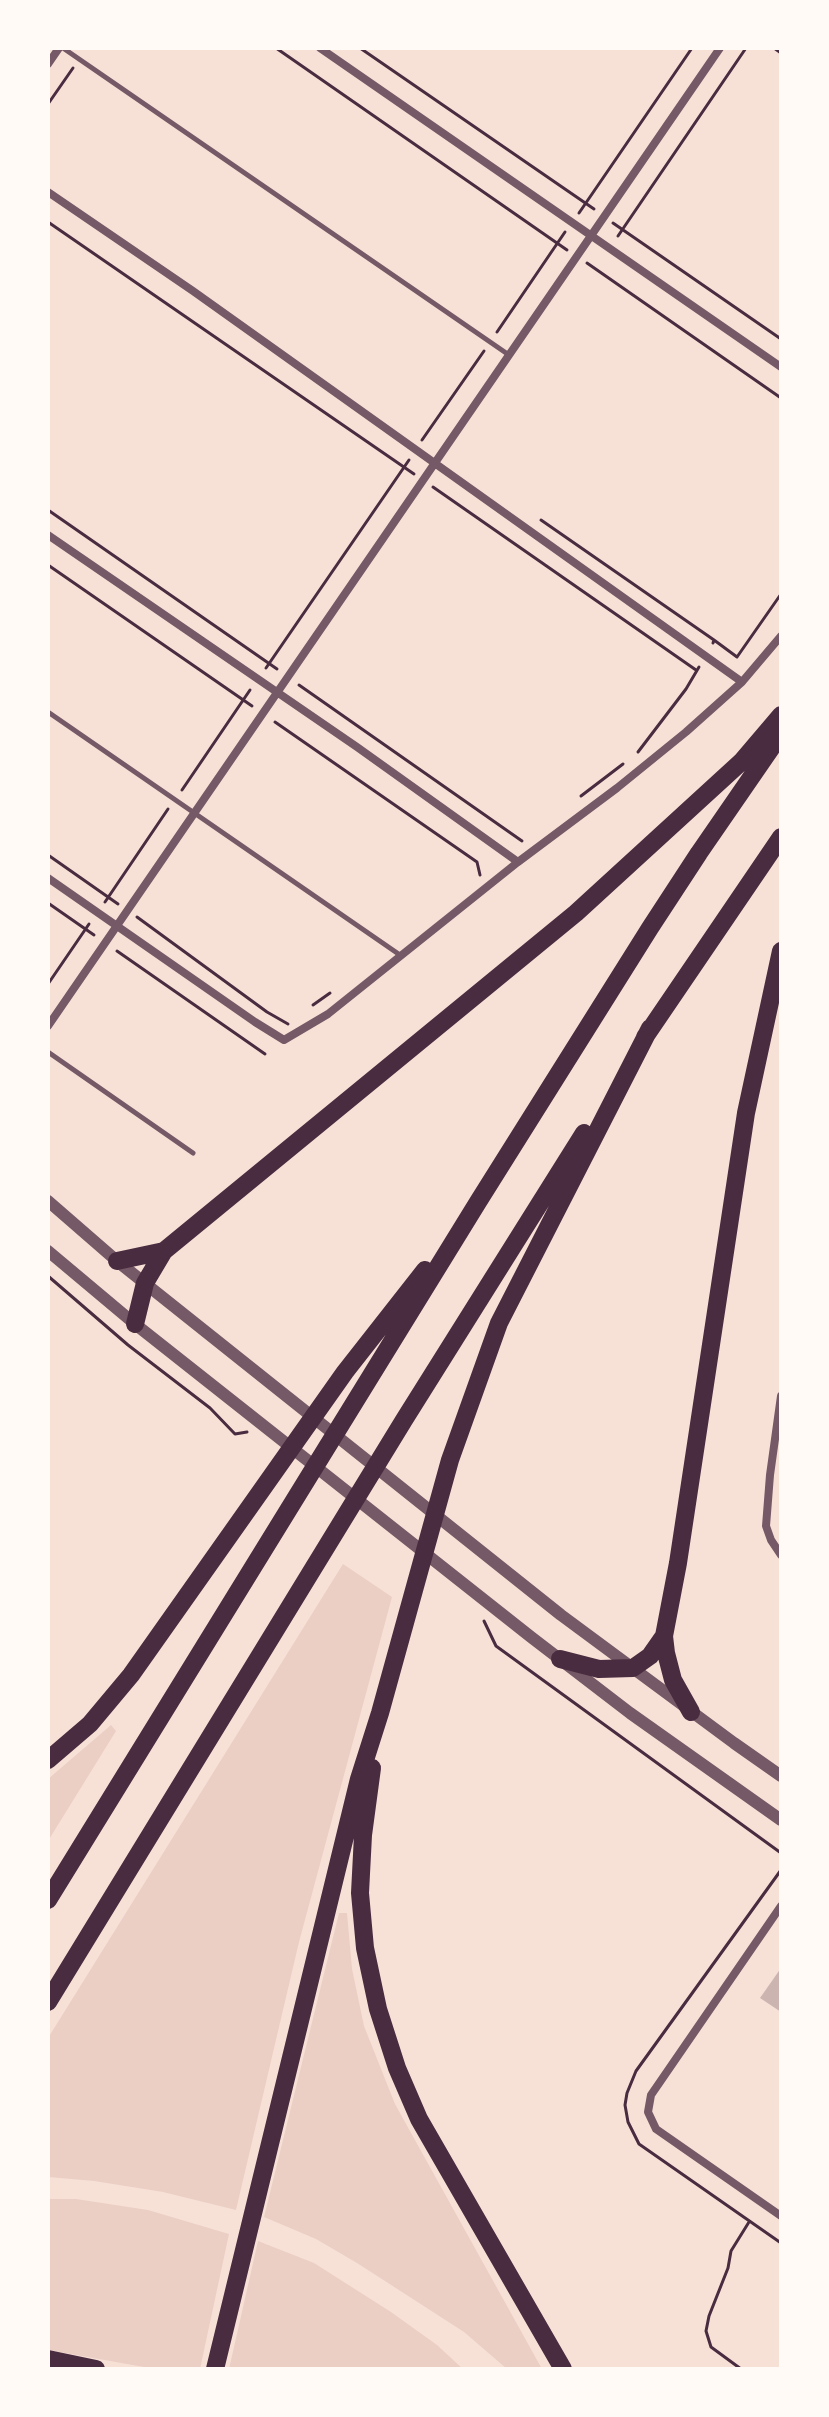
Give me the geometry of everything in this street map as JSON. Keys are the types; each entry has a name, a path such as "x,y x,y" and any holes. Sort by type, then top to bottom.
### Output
{"highway":[{"path":"135,1324 145,1283 164,1251 576,913 741,762 781,715"},
{"path":"48,1900 478,1202 691,865 781,734"},
{"path":"48,2002 404,1420 650,1028 781,837"},
{"path":"691,1712 673,1680 664,1636 678,1563 746,1113 781,951"},
{"path":"215,2369 359,1779 450,1460 499,1323 650,1028"},
{"path":"48,1760 90,1724 131,1675 345,1372 478,1202"},
{"path":"117,1261 164,1251"},
{"path":"560,1659 599,1669 633,1668 650,1656 664,1636"},
{"path":"380,1713 363,1835 360,1893 365,1948 378,2009 397,2068 419,2119 563,2369"},
{"path":"48,2359 96,2369"}],"street":[{"path":"48,64 61,48"},
{"path":"320,48 781,367"},
{"path":"48,1026 720,48"},
{"path":"48,192 436,463 742,682"},
{"path":"48,535 518,862"},
{"path":"48,878 284,1040 328,1014 686,732 742,682 781,636"},
{"path":"48,1201 117,1261 561,1615 781,1776"},
{"path":"48,1251 135,1324 560,1659 630,1713 781,1820"},
{"path":"780,1554 766,1526 781,1396"},
{"path":"781,1906 651,2095 648,2112 656,2129 781,2216"}],"lane":[{"path":"61,48 509,356"},
{"path":"48,712 401,956"},
{"path":"48,1052 193,1153"}],"path":[{"path":"276,48 781,398"},
{"path":"360,48 781,339"},
{"path":"48,984 692,48"},
{"path":"610,249 746,48"},
{"path":"774,48 781,53"},
{"path":"48,104 79,59"},
{"path":"48,222 697,670"},
{"path":"638,752 686,689 714,640 737,657 781,594"},
{"path":"580,797 627,761"},
{"path":"480,875 522,841"},
{"path":"48,855 287,1024"},
{"path":"48,903 265,1054"},
{"path":"310,1008 332,992"},
{"path":"781,1870 636,2071 625,2105 628,2122 639,2144 781,2243"},
{"path":"741,2369 711,2347 706,2331 731,2251 750,2222"}],"shaded area":[{"path":"343,1564 392,1597 299,1942 236,2210 163,2192 48,2177 48,2038"},
{"path":"111,1725 116,1731 48,1841 48,1779"},
{"path":"339,1913 347,1913 352,1969 364,2026 395,2104 542,2369 507,2369 464,2332 357,2263 316,2239 264,2217"},
{"path":"48,2199 76,2199 148,2210 229,2234 200,2369 155,2369 48,2350"},
{"path":"258,2241 314,2263 391,2312 437,2345 463,2369 229,2369"}],"building":[{"path":"781,1968 781,2012 760,1998"}]}
